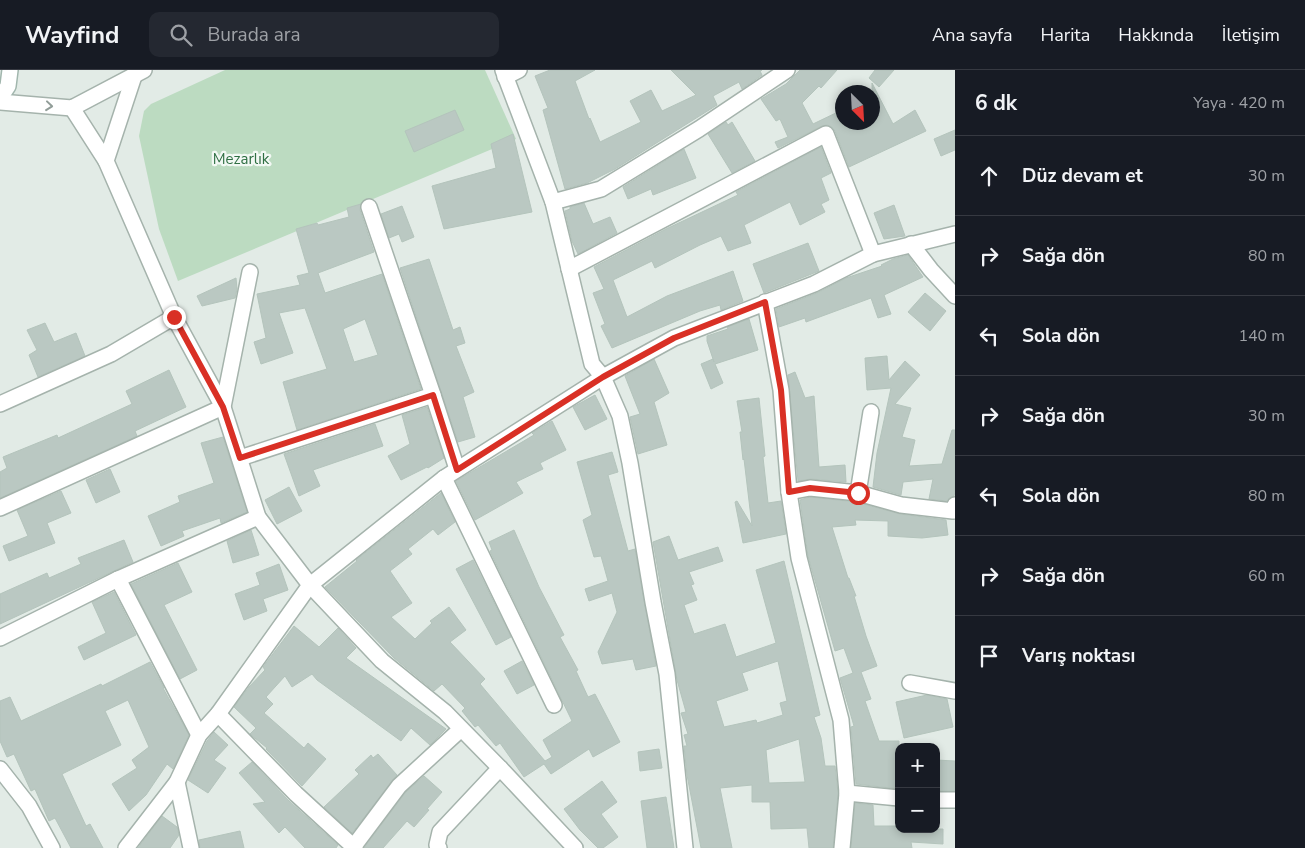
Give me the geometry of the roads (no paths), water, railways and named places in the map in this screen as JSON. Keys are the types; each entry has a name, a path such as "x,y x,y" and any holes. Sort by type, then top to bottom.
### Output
{"street":[{"path":"0,98 8,86 10,70"},
{"path":"553,202 601,189 699,129 787,70"},
{"path":"509,72 553,202 592,364 603,377 620,416 667,674 685,848"},
{"path":"0,102 72,108 129,74"},
{"path":"106,161 129,74"},
{"path":"72,108 106,161 174,317 223,407 258,517 310,586 382,661 445,712 575,848"},
{"path":"569,269 826,134 873,254"},
{"path":"369,207 457,470"},
{"path":"126,848 177,782 199,735 218,714 310,586 444,478 603,377 674,338 814,284 873,254 955,234"},
{"path":"911,244 931,270 955,296"},
{"path":"223,407 250,272"},
{"path":"765,302 781,390 789,492 798,558 841,720 847,794 842,848"},
{"path":"0,404 111,354 174,317"},
{"path":"240,458 433,395"},
{"path":"0,508 223,407"},
{"path":"858,493 871,412"},
{"path":"444,478 554,705"},
{"path":"789,492 810,488 858,493 901,505 953,511 955,505"},
{"path":"0,638 118,579 258,517"},
{"path":"118,579 199,735"},
{"path":"910,683 955,691"},
{"path":"218,714 296,794 354,847 399,786 461,729"},
{"path":"439,848 437,845 440,832 500,768"},
{"path":"0,769 29,806 52,848"},
{"path":"177,782 191,848"},
{"path":"847,794 895,798"},
{"path":"940,800 955,800"}],"park label":[{"name":"Mezarlık","path":"241,159"}]}
